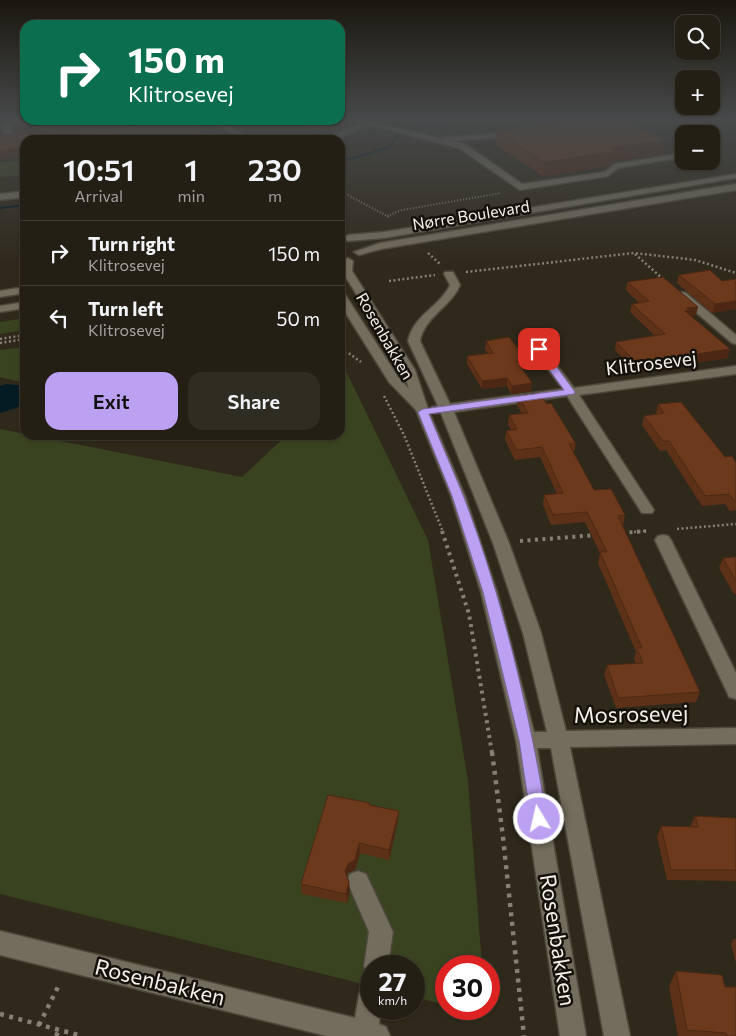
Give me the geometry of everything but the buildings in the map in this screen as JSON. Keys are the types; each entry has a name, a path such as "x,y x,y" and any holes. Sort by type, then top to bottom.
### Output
{"street":[{"path":"494,168 520,187 608,174 613,168"},
{"name":"Nørre Boulevard","path":"345,237 384,235 736,176"},
{"name":"Nørre Boulevard","path":"360,252 380,246 736,187"},
{"path":"0,198 20,195"},
{"path":"345,238 358,244 360,252 345,261"},
{"name":"Rosenbakken","path":"345,265 409,370 423,412 458,496 490,592 526,740 573,1036"},
{"path":"449,274 455,285 452,292 420,325 414,333 414,341 446,409 501,543 532,633 558,740 617,1036"},
{"path":"666,282 736,341"},
{"path":"0,294 20,291"},
{"name":"Rosenbakken","path":"345,303 394,380 423,412"},
{"path":"0,309 20,306"},
{"path":"539,349 571,392 647,510"},
{"name":"Klitrosevej","path":"423,412 736,370"},
{"path":"666,535 736,692"},
{"name":"Mosrosevej","path":"526,740 736,736"},
{"path":"358,881 381,932 378,955"},
{"name":"Rosenbakken","path":"0,943 371,1034"},
{"path":"371,1020 371,1034"}],"path":[{"path":"345,193 388,217 402,210 509,192 520,187"},
{"path":"389,281 594,256 634,253 695,260 736,273"},
{"path":"634,253 666,282"},
{"path":"0,339 20,336"},
{"path":"0,342 20,340"},
{"path":"345,352 368,367"},
{"path":"381,392 404,434 440,527 469,614 490,732 524,1036"},
{"path":"666,535 736,524"},
{"path":"619,533 649,531"},
{"path":"501,543 600,535"},
{"path":"39,1025 71,960"},
{"path":"0,1014 82,1036"},
{"path":"56,1036 59,1030"}],"green space":[{"path":"0,168 20,168 20,175 0,177"},
{"path":"20,319 20,331 0,334 0,322"},
{"path":"20,348 20,382 0,377 0,350"},
{"path":"345,369 428,540 468,781 481,955 435,955 435,1002 425,1000 425,955 360,955 360,983 0,894 0,429 20,433 20,440 55,440 242,477 282,440 345,440"}],"water":[{"path":"6,384 20,385 20,405 0,413 0,386"}],"waterway":[{"path":"0,208 20,206"}],"route":[{"path":"539,349 571,392 423,412 458,496 490,592 526,740 539,819"}]}
